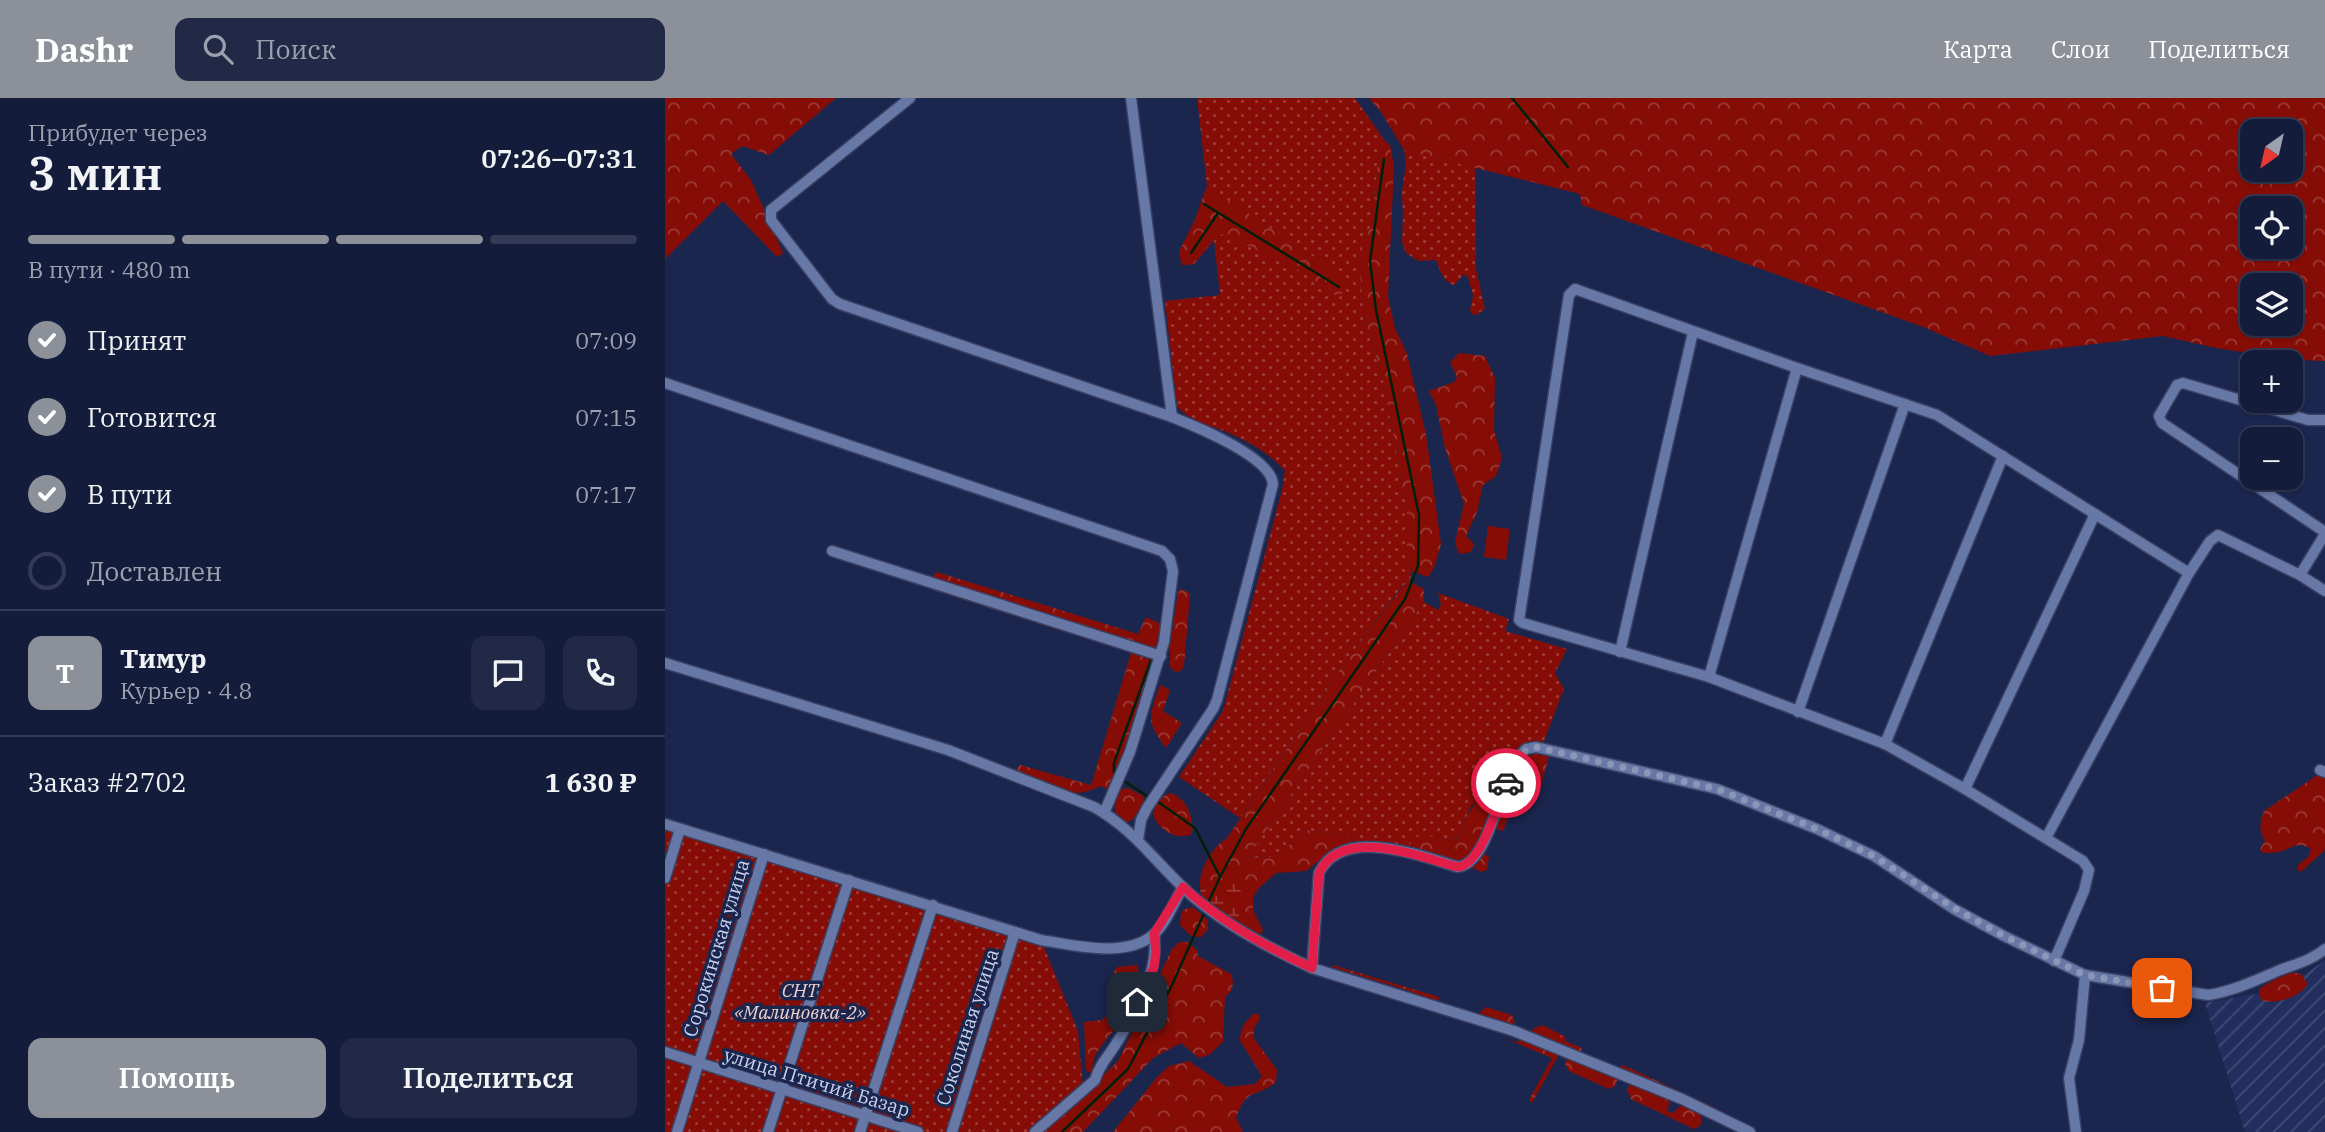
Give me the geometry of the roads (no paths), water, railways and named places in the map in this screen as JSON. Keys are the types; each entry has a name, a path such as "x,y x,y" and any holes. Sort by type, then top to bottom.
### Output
{"street":[{"path":"910,98 771,210 771,220 832,299 840,304 1172,417 1208,432 1259,463 1268,471 1273,484 1217,700 1147,808 1141,820 1137,840"},
{"path":"1131,98 1172,417"},
{"path":"2054,961 2084,891 2089,870 2083,861 1885,744 1709,677 1534,627 1519,620 1569,295 1575,289 1947,419 2189,573"},
{"path":"1620,652 1693,332"},
{"path":"1709,677 1797,368"},
{"path":"665,383 1162,551 1170,559 1173,571 1170,611 1161,656 1130,752 1104,813"},
{"path":"2300,575 2325,533 2162,422 2159,416 2177,385 2183,383 2308,420 2325,420"},
{"path":"1798,712 1905,404"},
{"path":"1885,744 2003,456"},
{"path":"1965,789 2095,514"},
{"path":"2046,838 2189,573 2210,541 2218,535 2300,575 2325,591"},
{"path":"832,551 1161,656"},
{"path":"665,663 948,750 1027,779 1104,813 1137,840 1198,901 1284,956 1312,968 1514,1031 1682,1099 1750,1132"},
{"path":"1312,968 1319,873 1323,865 1346,851 1374,847 1402,851 1458,867 1464,866 1478,852 1515,762 1526,748 1536,747 1717,789 1805,824 1874,856 1954,908 2085,975 2208,995 2227,992 2316,956 2325,949"},
{"path":"665,824 1015,932 1083,947 1110,948 1138,944 1154,934 1183,887"},
{"path":"665,877 680,829"},
{"name":"Сорокинская улица","path":"677,1132 764,854"},
{"path":"768,1132 849,880"},
{"path":"860,1132 933,905"},
{"name":"Соколиная улица","path":"952,1132 1015,932"},
{"path":"1035,1132 1094,1080 1098,1068 1115,1045 1151,974 1156,957 1154,934"},
{"path":"2076,1132 2069,1078 2079,1040 2085,975"},
{"name":"улица Птичий Базар","path":"665,1052 918,1132"}],"water":[{"path":"1528,776 1538,777 1540,781 1531,800 1524,799 1520,794"}],"waterway":[{"path":"1512,98 1568,167"},
{"path":"1220,877 1246,829 1405,599 1418,566 1419,515 1376,310 1370,261 1384,159"},
{"path":"1204,204 1339,287"},
{"path":"1191,253 1218,213"},
{"path":"1114,772 1114,763 1151,660"},
{"path":"1124,781 1147,796"},
{"path":"1157,801 1195,828 1220,877 1208,903"},
{"path":"1062,1132 1128,1069 1172,985 1205,911"}],"park label":[{"name":"СНТ «Малиновка-2»","path":"800,1001"}]}
